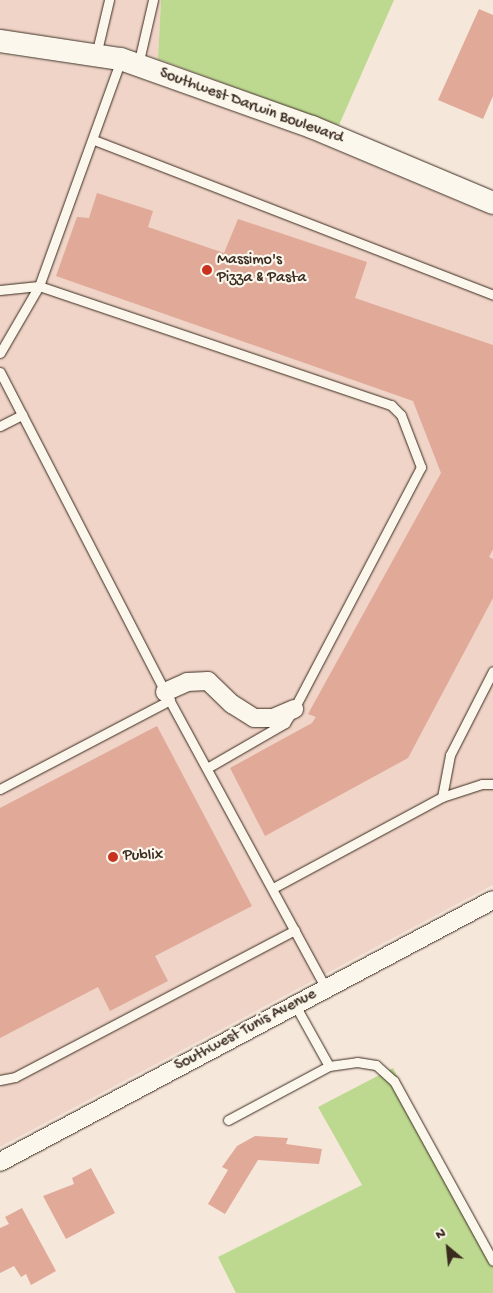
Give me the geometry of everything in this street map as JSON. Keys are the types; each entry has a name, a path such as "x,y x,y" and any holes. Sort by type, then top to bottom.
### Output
{"street":[{"name":"Southwest Darwin Boulevard","path":"0,41 130,62 312,127 493,203"},
{"path":"167,696 187,682 208,681 232,704 254,718 273,718 294,709"},
{"name":"Southwest Tunis Avenue","path":"0,1162 493,900"}],"lane":[{"path":"96,55 109,0"},
{"path":"0,353 39,286 94,140 130,62 153,0"},
{"path":"94,140 493,295"},
{"path":"0,290 39,286 390,405 401,415 421,467 294,709 285,723 207,768"},
{"path":"0,372 167,696 326,988"},
{"path":"0,426 22,415"},
{"path":"442,796 450,755 493,671"},
{"path":"0,789 167,696"},
{"path":"273,888 442,796 493,784"},
{"path":"0,1080 15,1077 295,930"},
{"path":"295,1005 329,1066"},
{"path":"228,1120 329,1066 357,1062 376,1064 394,1081 493,1261"}],"shaded area":[{"path":"0,0 161,0 158,59 121,46 0,29"},
{"path":"0,54 119,71 309,139 493,216 493,885 0,1147"}],"green space":[{"path":"161,0 394,0 339,125 158,59"},
{"path":"393,1068 493,1257 493,1293 236,1293 218,1257 362,1185 318,1107"}],"building":[{"path":"479,9 493,15 493,96 483,119 438,100"},
{"path":"97,193 153,211 148,227 224,253 238,219 367,262 355,298 493,345 493,549 489,557 493,559 493,598 408,758 265,836 230,768 312,723 316,717 308,714 441,473 413,401 56,276 77,217 89,218"},
{"name":"Publix","path":"157,726 252,906 155,956 168,981 110,1011 98,987 0,1038 0,808"},
{"path":"255,1136 288,1138 286,1144 322,1149 319,1164 258,1160 225,1214 208,1204 228,1170 222,1167 237,1146"},
{"path":"91,1168 115,1213 66,1239 43,1196 74,1184 72,1178"},
{"path":"22,1208 56,1271 31,1285 26,1274 21,1277 14,1266 0,1273 0,1228 9,1224 5,1217"}],"place":[{"name":"Massimo's Pizza & Pasta","path":"207,270"},
{"name":"Publix","path":"113,857"}]}
